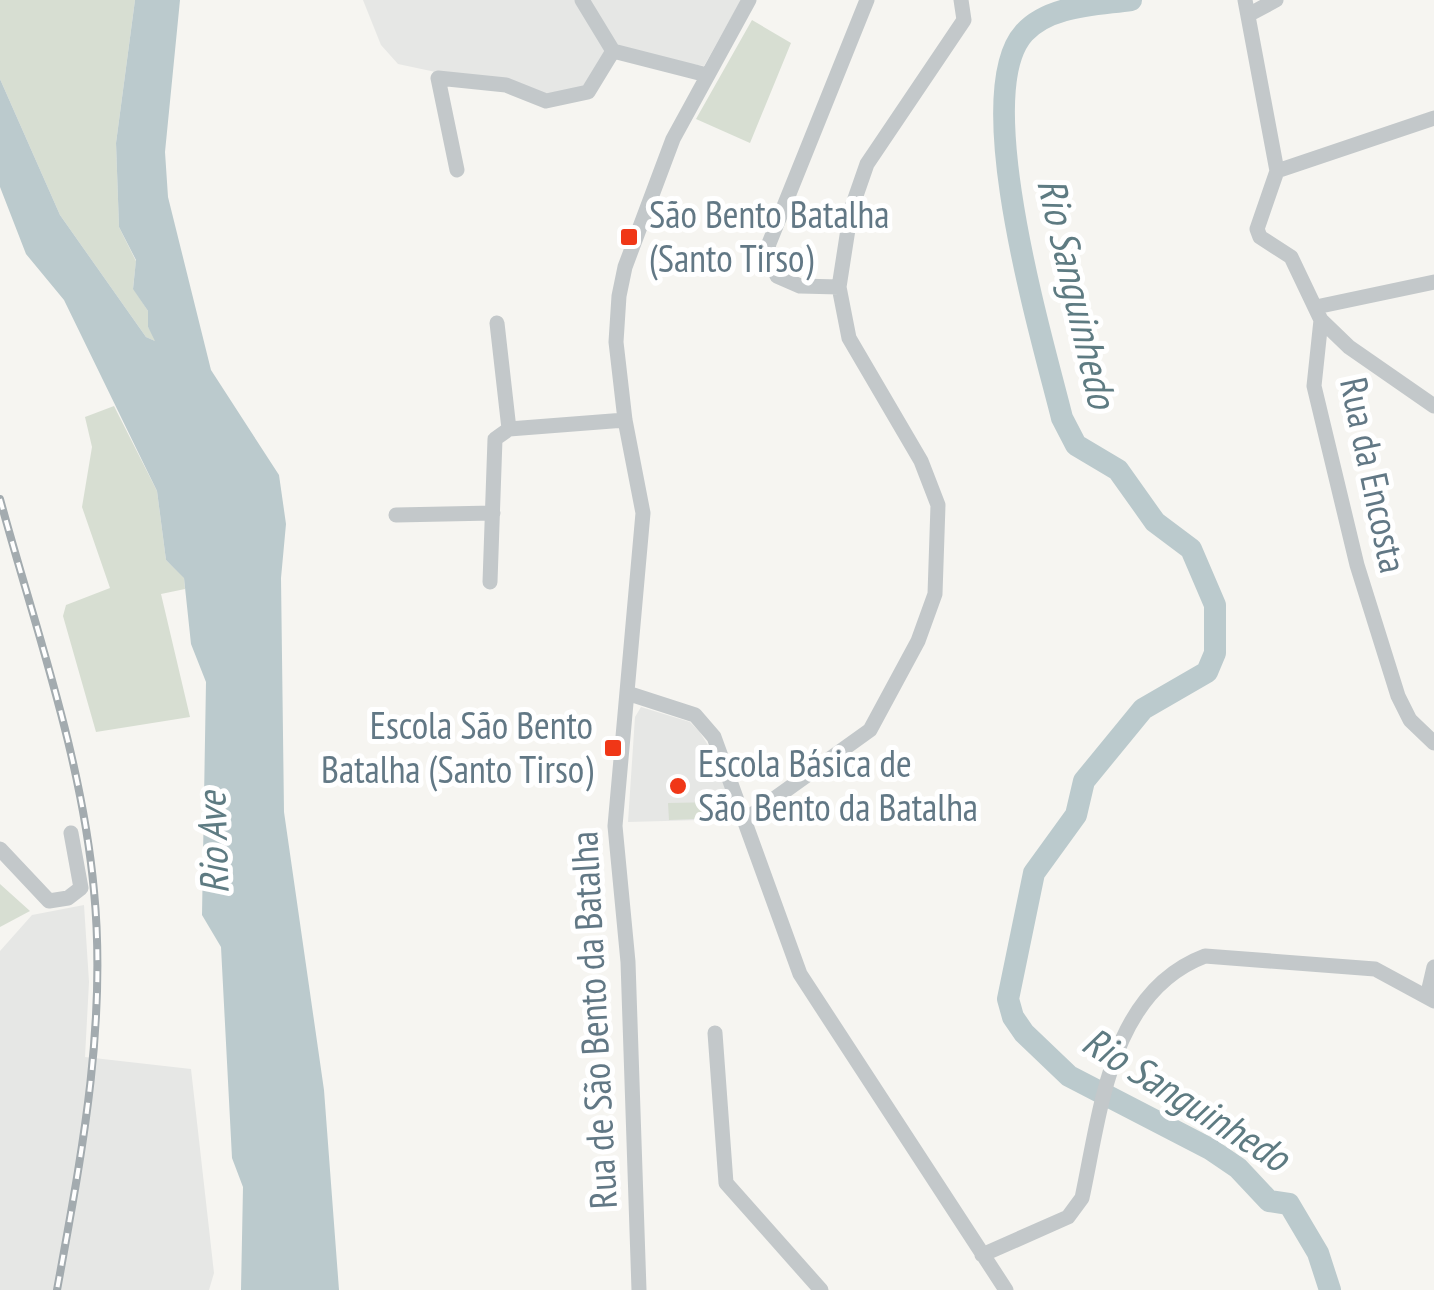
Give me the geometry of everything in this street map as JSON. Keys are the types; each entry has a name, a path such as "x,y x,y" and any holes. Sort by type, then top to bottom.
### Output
{"street":[{"path":"582,0 613,51 707,75"},
{"name":"Rua de São Bento da Batalha","path":"639,1290 628,962 615,826 644,513 625,420 616,342 625,267 672,139 749,0"},
{"path":"840,287 800,286 777,276 768,246 867,0"},
{"path":"746,820 870,730 918,641 935,594 938,505 920,461 849,338 840,287 851,210 867,164 964,20 961,0"},
{"path":"1276,0 1248,7 1277,170 1257,229 1260,238 1291,256 1318,314 1349,347 1434,406"},
{"path":"457,170 438,78 506,85 546,101 588,92 613,51"},
{"path":"1277,170 1434,118"},
{"path":"1318,314 1434,282"},
{"name":"Rua da Encosta","path":"1318,314 1314,386 1357,565 1398,696 1410,720 1434,743"},
{"path":"497,323 509,429"},
{"path":"490,582 496,438 509,429 625,420"},
{"path":"396,514 493,513"},
{"path":"627,692 695,715 714,737 800,974 1006,1290"},
{"path":"0,849 49,901 68,898 81,888 71,833"},
{"path":"982,1255 1068,1217 1082,1198 1115,1051 1157,984 1182,965 1205,956 1375,969 1431,999 1434,967"},
{"path":"714,1033 726,1183 822,1290"}],"shaded area":[{"path":"0,0 135,0 116,143 119,227 136,261 133,288 148,311 148,327 157,342 146,337 60,215 0,79"},
{"path":"363,0 741,0 704,66 622,53 589,94 547,103 506,87 398,64 381,45"},
{"path":"752,20 791,43 750,143 696,119"},
{"path":"114,406 157,491 166,560 184,577 185,589 161,594 190,717 96,732 63,616 66,605 110,588 82,507 92,447 85,417"},
{"name":"Escola Básica de São Bento da Batalha","path":"641,707 690,722 699,731 713,753 737,819 628,822 635,717"},
{"path":"718,802 718,818 669,820 668,803"},
{"path":"0,884 30,911 0,927"},
{"path":"84,905 89,982 85,1057 191,1069 214,1273 209,1290 0,1290 0,951 32,915"}],"water":[{"name":"Rio Ave","path":"135,0 180,0 165,152 168,197 211,370 279,475 286,524 281,578 284,812 324,1090 339,1290 241,1290 243,1187 232,1158 221,947 202,915 206,682 191,644 184,578 166,560 157,491 64,300 26,254 0,187 0,79 60,215 146,337 155,341 148,327 148,311 133,289 136,260 119,227 116,143"}],"waterway":[{"name":"Rio Sanguinhedo","path":"1131,0 1060,12 1024,33 1009,64 1004,108 1007,161 1027,278 1062,418 1076,445 1118,470 1155,522 1191,549 1215,605 1215,653 1207,672 1143,709 1084,781 1076,815 1034,873 1008,999 1013,1017 1024,1033 1069,1076 1210,1149 1238,1168 1269,1201 1289,1204 1318,1253 1330,1290"}],"railway":[{"path":"0,499 68,742 94,891 94,1042 83,1141 57,1290"}],"place":[{"name":"São Bento Batalha (Santo Tirso)","path":"629,237"},
{"name":"Escola São Bento Batalha (Santo Tirso)","path":"613,748"},
{"name":"Escola Básica de São Bento da Batalha","path":"678,786"}]}
